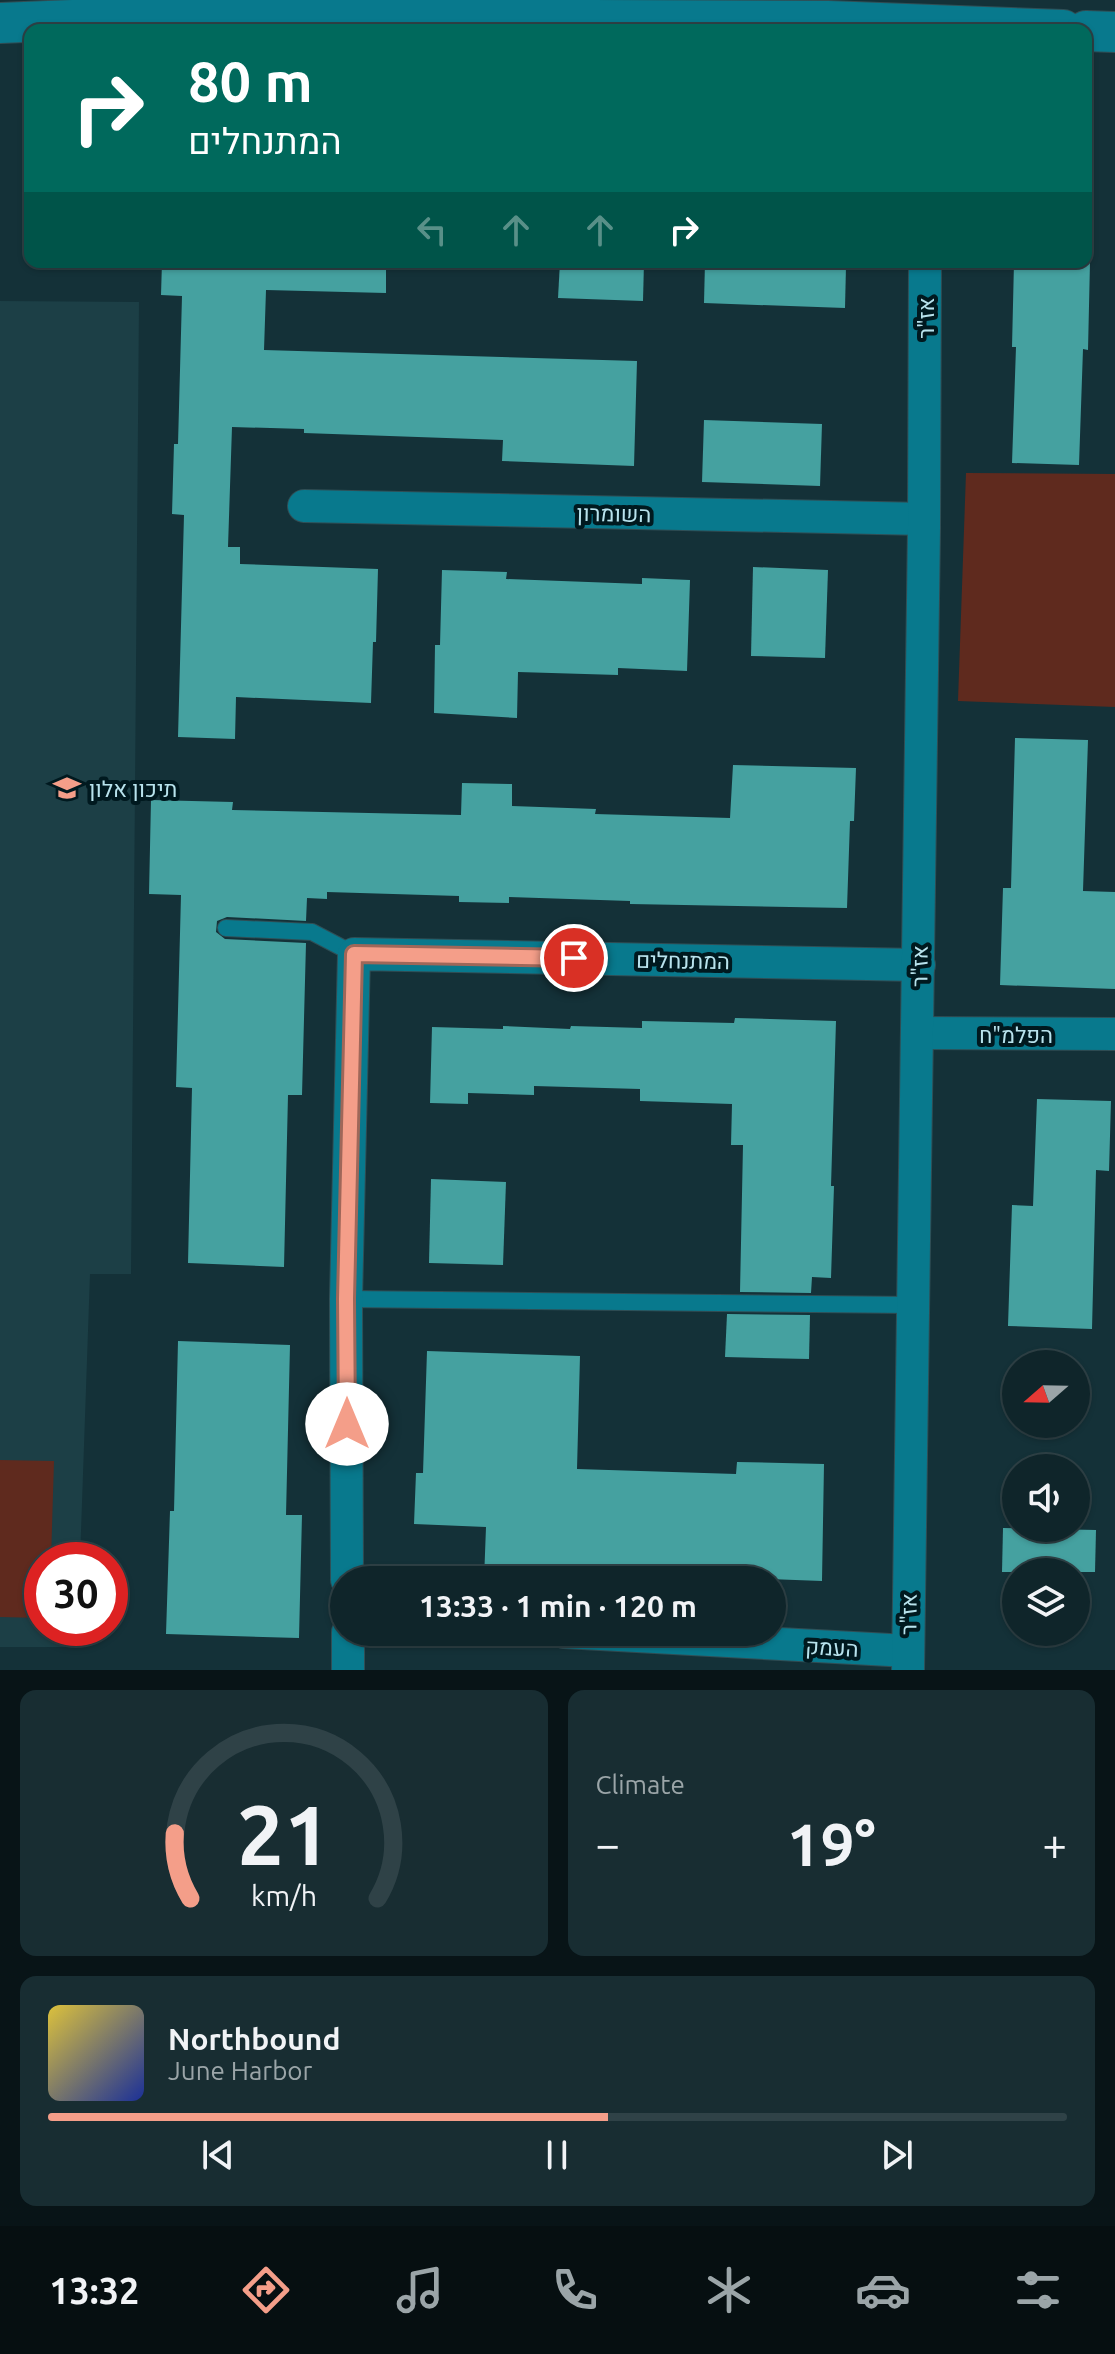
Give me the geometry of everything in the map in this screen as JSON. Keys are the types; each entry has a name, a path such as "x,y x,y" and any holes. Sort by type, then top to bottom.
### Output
{"street":[{"path":"0,23 120,18 828,10 904,24"},
{"path":"1092,31 1115,32"},
{"name":"אז\"ר","path":"908,1660 919,965 925,268"},
{"name":"השומרון","path":"304,506 924,519"},
{"path":"347,1566 346,1299 354,954"},
{"name":"המתנחלים","path":"354,954 919,965"},
{"name":"הפלמ\"ח","path":"917,1033 1115,1034"},
{"path":"348,1646 348,1670"},
{"name":"העמק","path":"736,1646 908,1660"}],"lane":[{"path":"226,928 312,932 354,954"},
{"path":"346,1299 913,1305"}],"shaded area":[{"name":"תיכון אלון","path":"0,301 139,302 131,1274 90,1274 81,1542 24,1542 24,1646 76,1647 0,1647"},
{"path":"966,473 1115,474 1115,707 958,701"},
{"path":"0,1460 54,1461 52,1542 24,1542 24,1618 0,1617"}],"building":[{"path":"162,268 386,268 386,293 266,290 264,350 637,361 634,466 502,461 503,440 304,433 304,429 232,427 228,547 240,547 240,564 378,569 371,703 236,697 235,739 178,737 184,515 172,514 174,444 178,444 182,296 161,295"},
{"path":"560,268 644,268 643,301 558,298"},
{"path":"705,268 846,268 845,308 704,303"},
{"path":"1014,268 1090,268 1088,350 1083,349 1079,465 1012,463 1016,347 1012,347"},
{"path":"704,420 822,424 820,486 702,482"},
{"path":"753,567 828,570 825,658 751,656"},
{"path":"442,570 507,572 506,579 642,584 642,578 690,580 687,671 618,668 618,675 518,672 517,718 434,713 435,645 440,645"},
{"path":"1015,738 1088,740 1083,891 1115,892 1115,989 1000,985 1003,888 1011,888"},
{"path":"733,765 856,768 854,821 850,821 847,908 630,904 630,901 509,897 509,903 459,902 459,896 327,892 327,899 307,898 306,921 227,917 217,921 216,932 225,939 306,943 302,1095 288,1095 284,1267 188,1263 192,1088 176,1087 181,895 149,894 151,800 233,802 232,810 461,815 462,783 512,784 512,806 596,809 595,814 730,818"},
{"path":"735,1018 836,1021 831,1278 812,1277 811,1293 740,1292 743,1145 731,1145 732,1104 640,1101 640,1089 534,1086 534,1095 468,1093 468,1104 430,1103 432,1027 642,1028 642,1021 734,1023"},
{"path":"1037,1099 1111,1101 1109,1171 1096,1170 1092,1329 1008,1326 1012,1205 1033,1206"},
{"path":"431,1179 506,1182 503,1265 429,1263"},
{"path":"727,1314 810,1315 809,1359 725,1357"},
{"path":"178,1341 290,1345 286,1515 302,1515 299,1638 166,1634 170,1511 174,1511"},
{"path":"427,1351 580,1356 577,1469 736,1474 737,1462 824,1464 822,1581 786,1580 786,1566 485,1566 486,1527 414,1524 416,1473 423,1473"},
{"path":"1090,1530 1096,1530 1095,1572 1090,1572 1090,1558 1002,1558 1003,1542 1090,1542"}],"place":[{"name":"תיכון אלון","path":"67,788"}],"route":[{"path":"347,1424 346,1299 354,954 574,958"}]}
